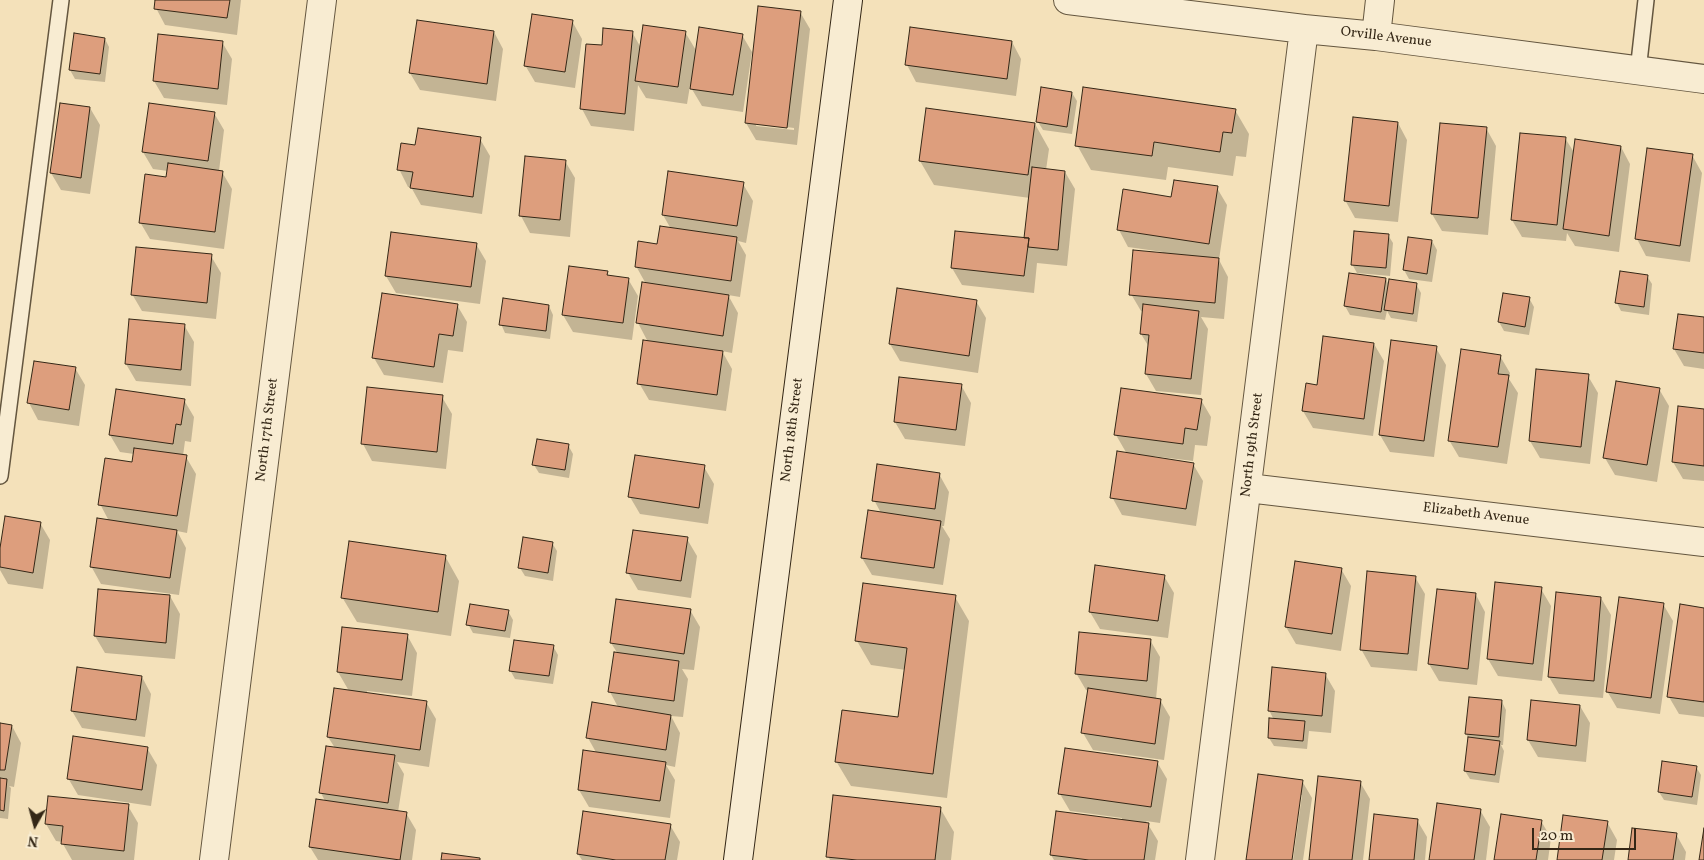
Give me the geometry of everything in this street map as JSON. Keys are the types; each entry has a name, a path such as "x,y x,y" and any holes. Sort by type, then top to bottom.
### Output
{"street":[{"name":"North 17th Street","path":"214,860 322,0"},
{"name":"North 18th Street","path":"738,860 848,0"},
{"name":"Orville Avenue","path":"1068,0 1117,3 1304,29 1376,36 1704,79"},
{"path":"1376,36 1380,0"},
{"name":"North 19th Street","path":"1200,860 1304,29"},
{"name":"Elizabeth Avenue","path":"1248,488 1704,542"}],"lane":[{"path":"0,476 61,0"},
{"path":"1638,70 1646,0"}],"building":[{"path":"155,0 230,0 227,18 154,9"},
{"path":"758,6 801,11 787,128 745,123"},
{"path":"532,14 573,20 565,72 524,66"},
{"path":"417,20 494,31 487,84 409,73"},
{"path":"643,25 686,31 678,87 635,81"},
{"path":"699,27 743,34 733,95 690,89"},
{"path":"910,27 1012,41 1007,79 905,65"},
{"path":"603,28 633,31 625,114 580,109 586,44 602,45"},
{"path":"74,33 105,38 100,74 69,70"},
{"path":"158,34 223,41 218,89 153,81"},
{"path":"1041,87 1072,92 1067,127 1036,122"},
{"path":"1083,87 1236,109 1232,133 1223,132 1220,152 1154,142 1152,156 1075,146"},
{"path":"60,103 90,107 81,178 50,173"},
{"path":"149,103 215,112 208,161 142,152"},
{"path":"926,108 1035,123 1028,175 919,161"},
{"path":"1353,117 1398,122 1389,206 1344,201"},
{"path":"1440,123 1487,127 1478,218 1431,214"},
{"path":"418,128 481,137 473,197 410,188 413,172 397,170 401,143 415,145"},
{"path":"1520,133 1566,137 1557,225 1511,220"},
{"path":"1575,139 1621,146 1609,236 1563,229"},
{"path":"1647,148 1693,154 1680,246 1635,239"},
{"path":"525,156 566,160 560,220 519,216"},
{"path":"168,163 223,171 215,232 139,223 145,174 166,177"},
{"path":"1032,167 1065,171 1058,250 1028,247 1029,238 1024,238"},
{"path":"668,171 744,182 737,226 662,215"},
{"path":"1174,180 1218,186 1209,244 1117,230 1123,189 1171,197"},
{"path":"660,226 737,237 731,281 635,267 638,241 657,244"},
{"path":"955,231 1029,238 1024,276 951,268"},
{"path":"1354,231 1389,234 1386,268 1351,265"},
{"path":"391,232 477,243 471,287 385,276"},
{"path":"1408,237 1432,240 1427,274 1403,270"},
{"path":"136,247 212,254 207,303 131,295"},
{"path":"1133,250 1219,258 1215,303 1129,295"},
{"path":"569,266 608,271 607,275 629,278 623,323 562,315"},
{"path":"1620,271 1648,275 1644,307 1615,303"},
{"path":"1349,273 1386,278 1381,312 1344,306"},
{"path":"1389,279 1417,283 1413,314 1384,310"},
{"path":"642,282 729,295 723,336 636,323"},
{"path":"897,288 977,300 969,356 889,344"},
{"path":"382,293 458,304 453,336 439,334 434,367 372,358"},
{"path":"1503,293 1530,297 1525,327 1498,322"},
{"path":"503,298 549,305 546,331 499,325"},
{"path":"1143,304 1199,311 1191,379 1145,374 1149,335 1140,334"},
{"path":"1678,314 1704,317 1704,353 1673,349"},
{"path":"129,319 185,324 181,370 125,364"},
{"path":"1323,336 1374,343 1364,419 1302,411 1306,383 1317,385"},
{"path":"643,340 723,351 717,395 637,384"},
{"path":"1391,340 1437,346 1424,441 1379,435"},
{"path":"1461,349 1501,355 1498,374 1509,375 1498,447 1448,441"},
{"path":"34,361 76,367 69,410 27,403"},
{"path":"1536,369 1589,374 1581,447 1529,441"},
{"path":"899,377 962,384 956,430 894,422"},
{"path":"1616,381 1660,388 1647,465 1603,458"},
{"path":"367,387 443,395 437,452 361,444"},
{"path":"1121,388 1202,399 1197,430 1185,428 1183,444 1114,435"},
{"path":"116,389 185,399 181,425 176,424 173,444 109,435"},
{"path":"1678,406 1704,409 1704,466 1672,462"},
{"path":"537,439 569,444 565,470 532,465"},
{"path":"134,448 187,455 177,516 98,505 105,458 132,462"},
{"path":"1117,451 1194,463 1186,509 1110,498"},
{"path":"635,455 705,465 699,508 628,497"},
{"path":"877,464 940,473 935,509 872,501"},
{"path":"868,510 941,521 934,568 861,558"},
{"path":"5,516 41,522 33,573 0,567 0,548"},
{"path":"97,518 177,530 170,578 90,567"},
{"path":"633,530 688,537 681,581 626,573"},
{"path":"523,537 553,542 548,573 518,568"},
{"path":"349,541 446,555 438,612 341,598"},
{"path":"1295,561 1342,568 1332,634 1285,627"},
{"path":"1095,565 1165,575 1158,621 1089,612"},
{"path":"1367,571 1416,576 1408,654 1360,650"},
{"path":"1495,582 1542,587 1533,664 1487,659"},
{"path":"863,583 956,595 933,774 835,762 842,710 898,717 907,648 855,641"},
{"path":"98,589 170,595 166,643 94,636"},
{"path":"1437,589 1476,593 1468,669 1428,664"},
{"path":"1556,592 1601,597 1594,681 1548,677"},
{"path":"1619,597 1664,603 1651,698 1606,692"},
{"path":"616,599 691,609 684,654 610,643"},
{"path":"470,604 509,610 505,631 466,625"},
{"path":"1680,604 1704,608 1704,702 1667,697"},
{"path":"342,627 408,634 402,680 337,672"},
{"path":"1079,632 1151,639 1147,681 1075,674"},
{"path":"514,640 554,645 549,676 509,671"},
{"path":"614,652 679,661 674,701 608,692"},
{"path":"77,667 142,676 136,720 71,711"},
{"path":"1272,667 1326,673 1322,716 1268,711"},
{"path":"334,688 427,701 420,750 327,737"},
{"path":"1088,688 1161,699 1155,744 1081,733"},
{"path":"1469,697 1502,700 1499,737 1465,734"},
{"path":"1531,700 1580,705 1576,746 1527,740"},
{"path":"592,702 671,715 666,750 586,738"},
{"path":"1269,718 1305,721 1303,741 1268,738"},
{"path":"0,723 12,725 5,770 0,770"},
{"path":"73,736 148,747 142,790 67,779"},
{"path":"1468,737 1500,741 1495,775 1464,771"},
{"path":"326,746 395,755 388,803 319,793"},
{"path":"1065,748 1158,761 1151,807 1058,794"},
{"path":"583,750 666,762 660,801 578,790"},
{"path":"1662,761 1697,766 1692,797 1658,792"},
{"path":"1258,774 1303,780 1292,860 1246,860"},
{"path":"1318,776 1361,781 1352,860 1309,860"},
{"path":"0,778 7,779 4,811 0,810"},
{"path":"833,795 941,807 935,860 857,860 826,857"},
{"path":"48,796 129,804 124,851 61,844 63,826 45,824"},
{"path":"316,799 407,812 400,860 309,847"},
{"path":"1437,803 1481,809 1474,860 1429,860"},
{"path":"583,811 671,824 665,860 616,860 577,854"},
{"path":"1056,811 1149,823 1144,860 1089,860 1050,855"},
{"path":"1374,814 1418,819 1414,860 1369,860"},
{"path":"1501,814 1542,820 1536,860 1494,860"},
{"path":"1563,815 1608,821 1602,860 1557,860"},
{"path":"1632,828 1677,833 1673,860 1628,860"},
{"path":"1704,828 1704,860 1699,860"},
{"path":"442,853 480,858 480,860 441,860"}]}
